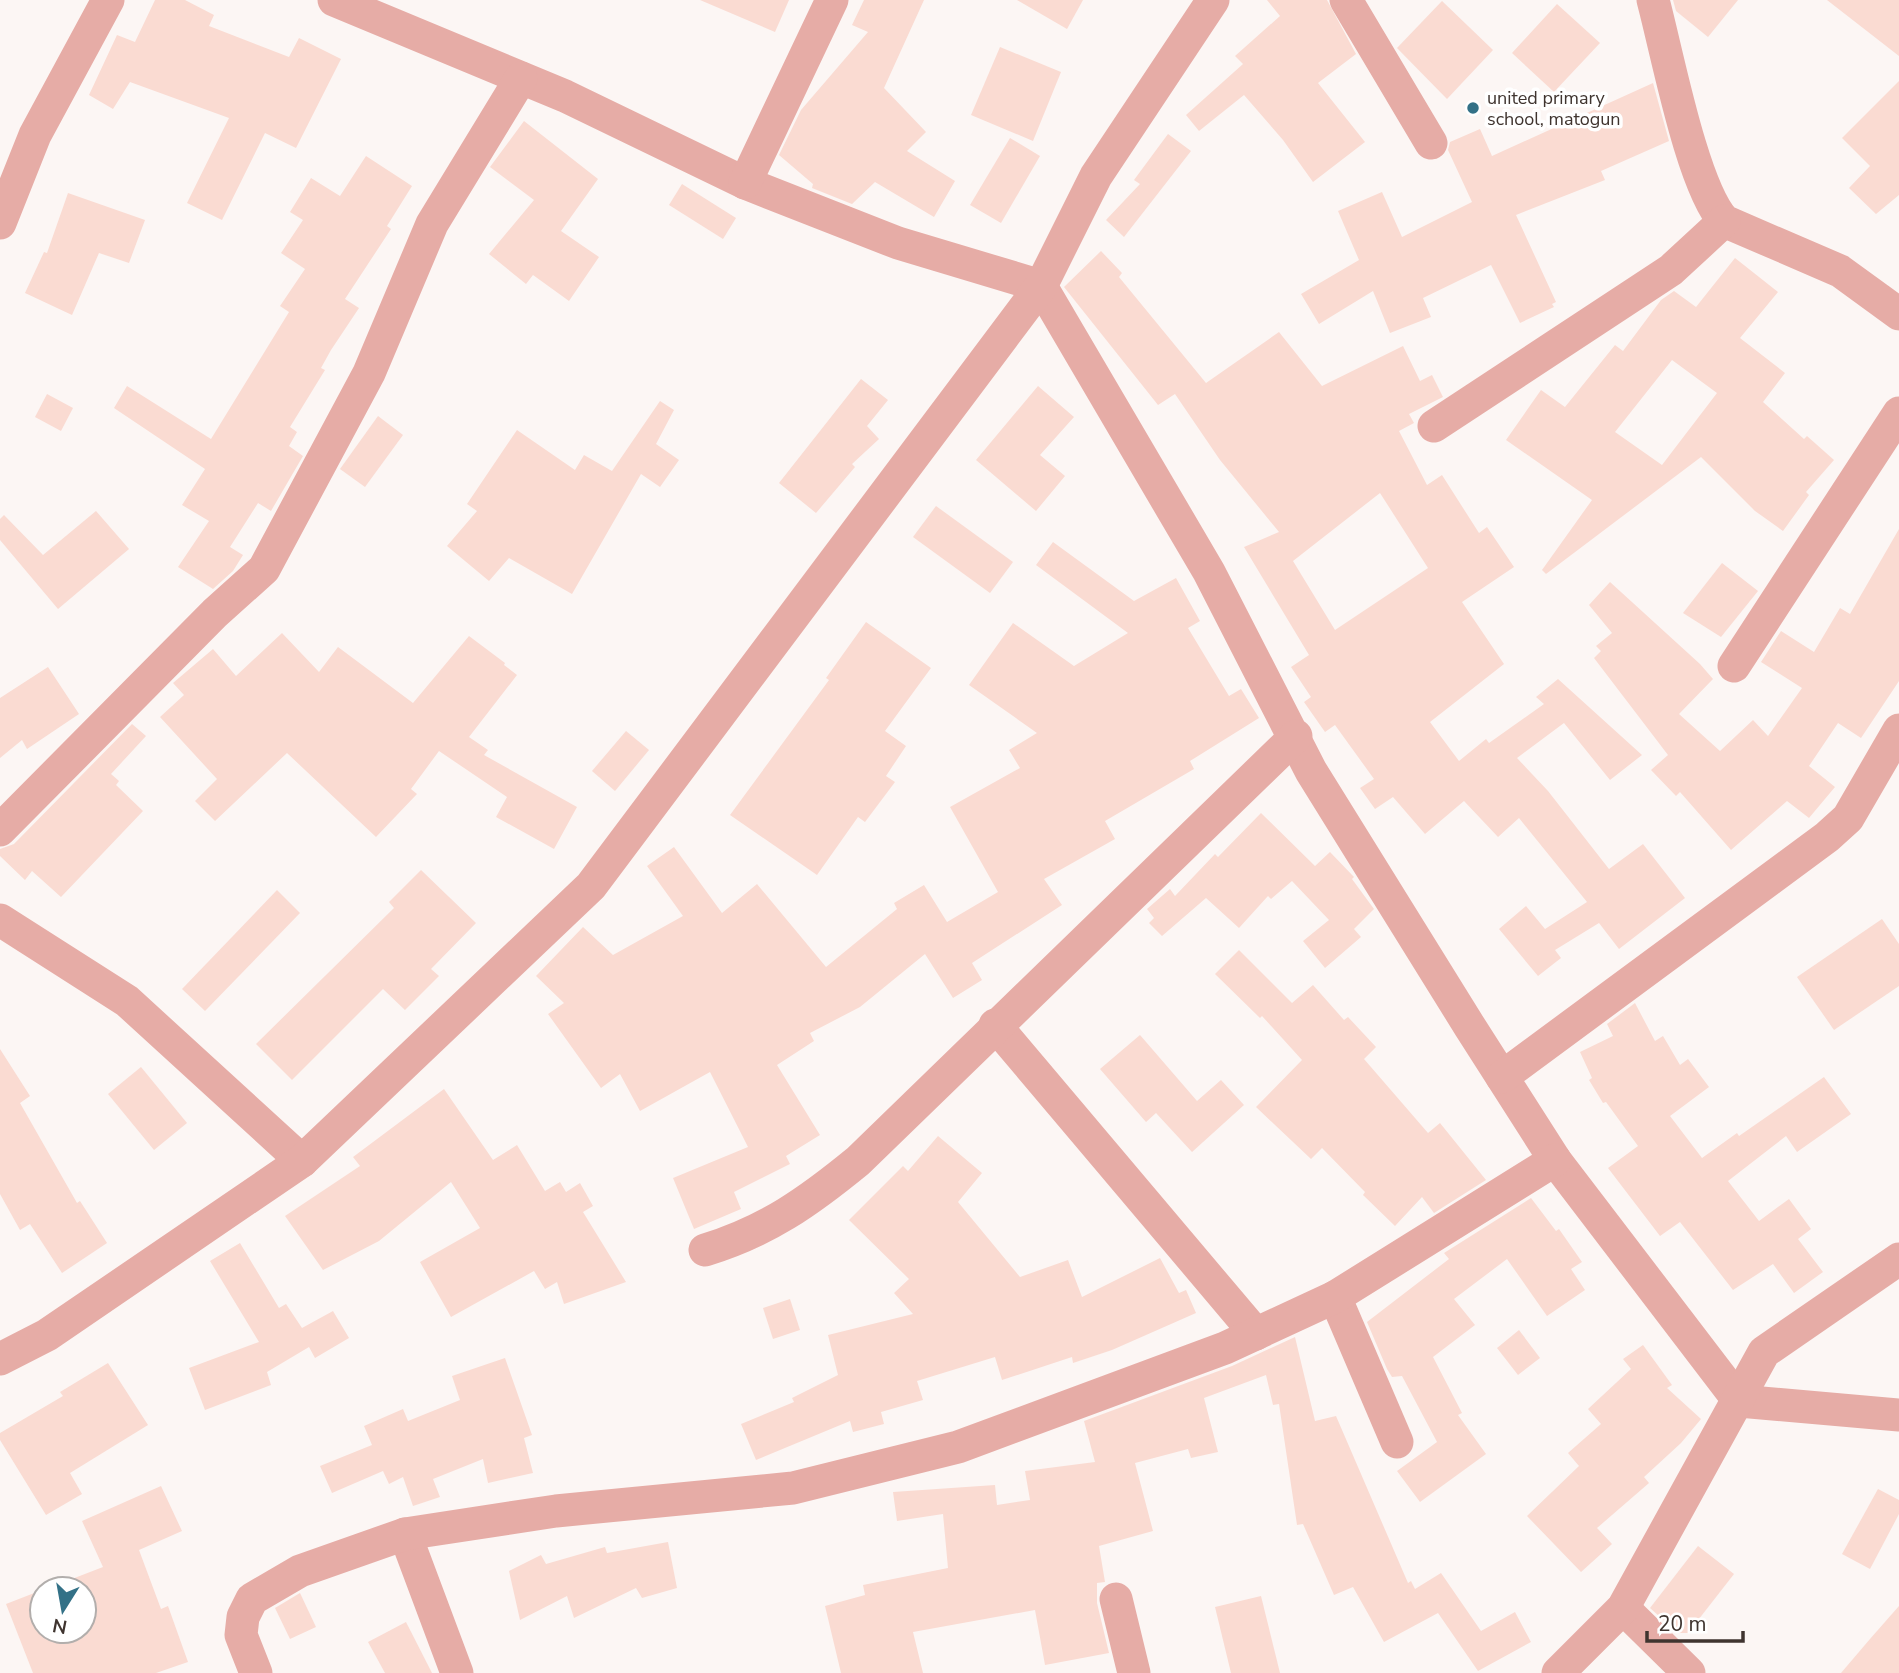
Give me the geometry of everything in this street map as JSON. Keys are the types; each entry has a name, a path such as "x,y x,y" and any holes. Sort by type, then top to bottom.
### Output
{"street":[{"path":"0,223 35,135 108,0"},
{"path":"334,0 520,78 745,183 898,243 1041,286 1209,572 1296,736 1311,771 1555,1160 1739,1401 1899,1415"},
{"path":"745,183 832,0"},
{"path":"1346,0 1431,143"},
{"path":"1653,0 1699,175 1716,212 1724,221 1840,271 1899,314"},
{"path":"0,1359 47,1335 302,1161 591,886 1041,286 1096,176 1211,1"},
{"path":"0,831 215,613 264,569 369,373 432,224 520,78"},
{"path":"1434,426 1671,270 1724,221"},
{"path":"1734,666 1899,413"},
{"path":"1502,1077 1827,837 1848,818 1899,730"},
{"path":"705,1250 773,1224 811,1199 858,1161 995,1025 1296,736"},
{"path":"0,920 127,1001 302,1161"},
{"path":"995,1025 1256,1334"},
{"path":"256,1673 241,1635 243,1616 252,1600 300,1571 405,1534 556,1511 793,1489 958,1447 1256,1334 1335,1297 1555,1160"},
{"path":"1558,1673 1623,1608 1764,1352 1899,1259"},
{"path":"1335,1297 1397,1442"},
{"path":"405,1534 457,1673"},
{"path":"1116,1600 1134,1673"},
{"path":"1623,1608 1689,1673"}],"building":[{"path":"155,0 185,0 214,15 209,26 289,57 299,38 341,59 296,148 265,133 222,220 187,203 229,118 130,82 113,109 89,95 117,35 135,42"},
{"path":"700,0 789,0 775,32"},
{"path":"864,0 924,0 884,88 926,132 907,151 955,181 934,217 875,182 852,204 812,188 813,184 779,155 801,110 868,32 852,25"},
{"path":"1017,0 1083,0 1067,29"},
{"path":"1267,0 1327,0 1356,54 1318,83 1365,142 1313,182 1283,140 1244,95 1199,131 1186,115 1243,64 1235,56 1280,16"},
{"path":"1673,0 1738,0 1708,37 1676,11"},
{"path":"1827,0 1899,0 1899,56"},
{"path":"1442,1 1493,50 1447,99 1397,48"},
{"path":"1557,4 1600,43 1554,92 1512,53"},
{"path":"1000,47 1061,72 1033,141 971,115"},
{"path":"1899,81 1899,195 1876,214 1849,188 1870,166 1842,138"},
{"path":"1653,83 1669,141 1601,171 1605,180 1516,215 1556,302 1552,304 1554,307 1520,323 1491,265 1423,298 1431,317 1390,333 1373,291 1319,324 1301,294 1359,260 1338,211 1382,192 1402,237 1472,202 1448,150 1450,142 1480,129 1492,156"},
{"path":"524,121 598,179 561,231 599,257 569,301 533,275 526,284 489,254 534,200 490,167"},
{"path":"1168,134 1191,151 1124,237 1106,220 1140,184 1134,180"},
{"path":"1010,138 1040,156 1001,223 970,205"},
{"path":"366,156 412,186 387,226 391,229 345,299 359,308 331,350 321,368 325,370 290,427 297,432 289,446 303,456 271,511 258,503 230,547 243,555 233,571 213,589 178,567 209,521 182,505 205,469 114,408 127,386 211,439 289,312 280,306 305,269 281,253 303,220 290,212 311,178 340,196"},
{"path":"682,184 736,218 723,239 669,205"},
{"path":"68,193 145,220 129,263 99,253 72,315 25,293 44,252 47,253"},
{"path":"1101,251 1122,273 1119,277 1206,383 1279,332 1322,386 1403,346 1420,381 1432,375 1443,397 1409,414 1414,423 1399,431 1427,485 1442,475 1479,533 1487,527 1514,567 1462,602 1504,664 1430,722 1459,761 1486,739 1489,743 1544,704 1536,697 1558,679 1642,755 1610,780 1564,723 1517,758 1548,791 1609,869 1643,844 1685,898 1619,949 1599,923 1555,950 1561,958 1538,976 1499,929 1526,906 1545,929 1587,902 1519,818 1498,837 1464,801 1425,834 1393,797 1375,809 1360,788 1374,779 1335,725 1325,732 1304,702 1311,697 1291,667 1309,655 1244,547 1279,532 1220,460 1175,394 1158,405 1064,287","holes":["1380,493 1428,568 1335,630 1293,561"]},
{"path":"1735,258 1778,292 1740,338 1785,373 1763,402 1804,439 1807,436 1834,460 1806,492 1809,495 1783,531 1755,511 1701,457 1546,574 1542,570 1592,500 1506,440 1541,390 1565,407 1615,345 1623,351 1661,300 1674,291 1696,307","holes":["1672,360 1717,393 1662,465 1615,432"]},
{"path":"861,379 888,400 867,426 879,439 852,464 855,467 816,513 779,483"},
{"path":"1038,386 1074,417 1040,455 1065,476 1036,511 976,460"},
{"path":"47,394 73,408 61,431 35,417"},
{"path":"660,401 674,410 656,444 679,460 660,487 641,474 572,594 509,558 489,581 447,546 477,511 467,504 517,430 575,470 584,455 612,471"},
{"path":"378,416 403,435 365,487 340,469"},
{"path":"936,506 1013,562 990,593 913,537"},
{"path":"96,511 129,549 58,609 0,540 0,519 4,515 43,555"},
{"path":"1899,529 1899,681 1861,738 1838,723 1809,766 1835,787 1809,818 1787,801 1731,850 1680,792 1676,796 1651,770 1668,755 1594,658 1601,651 1596,646 1612,633 1589,605 1610,582 1700,664 1713,679 1679,714 1720,751 1753,720 1768,736 1802,688 1761,662 1781,631 1814,652 1840,608 1850,614"},
{"path":"1053,542 1134,601 1176,578 1200,621 1188,628 1229,696 1241,689 1259,718 1190,761 1194,769 1105,821 1115,839 1044,879 1062,905 972,963 982,980 953,998 925,954 860,1007 810,1033 814,1041 777,1065 820,1135 786,1156 790,1164 734,1192 741,1209 694,1229 673,1178 748,1147 710,1072 640,1111 620,1074 601,1088 548,1014 564,1003 536,976 583,927 613,955 683,916 647,866 674,847 722,913 757,884 826,967 897,909 894,903 924,885 947,922 998,892 950,807 1020,768 1009,750 1037,733 969,685 1013,623 1074,666 1128,633 1036,565"},
{"path":"1722,563 1758,591 1721,637 1683,613"},
{"path":"866,622 931,668 885,731 906,746 886,776 895,782 865,822 858,817 817,875 730,815 829,680 826,678"},
{"path":"282,633 319,672 338,647 413,703 469,636 505,663 504,665 517,675 469,737 488,750 484,755 577,807 554,849 496,817 507,797 439,751 411,789 417,794 376,837 287,753 215,821 195,801 217,779 160,717 184,695 173,683 213,649 236,676"},
{"path":"48,667 79,714 27,749 22,740 0,758 0,698"},
{"path":"132,724 146,736 111,774 119,781 116,785 143,811 61,897 32,871 25,880 0,856 0,849 14,844"},
{"path":"626,731 649,750 615,791 592,771"},
{"path":"1261,813 1315,866 1330,852 1354,877 1352,879 1374,909 1354,929 1361,937 1325,968 1303,941 1329,920 1292,881 1271,899 1268,896 1239,928 1206,898 1162,936 1149,923 1154,918 1147,909 1170,889 1175,896 1215,854 1218,857"},
{"path":"421,870 476,923 431,969 439,976 405,1010 383,989 292,1080 256,1044 394,908 389,902"},
{"path":"277,890 300,913 205,1011 182,989"},
{"path":"1882,919 1899,944 1899,986 1834,1030 1797,977"},
{"path":"1239,950 1292,1003 1313,985 1344,1020 1348,1017 1376,1047 1364,1059 1428,1133 1440,1123 1486,1180 1434,1213 1422,1197 1395,1226 1363,1195 1365,1192 1322,1148 1311,1159 1256,1107 1302,1060 1262,1016 1260,1018 1215,974"},
{"path":"1635,1003 1655,1041 1663,1036 1680,1065 1688,1059 1709,1087 1670,1116 1702,1158 1737,1133 1739,1136 1824,1077 1851,1114 1797,1152 1786,1136 1728,1181 1759,1221 1789,1199 1811,1229 1798,1239 1823,1272 1794,1293 1773,1264 1733,1290 1680,1222 1660,1236 1608,1168 1638,1146 1606,1102 1603,1103 1589,1080 1592,1078 1580,1052 1613,1036 1607,1024"},
{"path":"1140,1035 1197,1101 1221,1080 1244,1105 1192,1152 1156,1113 1146,1122 1100,1069"},
{"path":"0,1049 30,1096 20,1103 77,1203 80,1201 107,1243 62,1273 30,1224 20,1230 0,1194"},
{"path":"141,1067 187,1123 154,1150 108,1094"},
{"path":"444,1089 493,1160 517,1145 545,1191 560,1182 566,1192 580,1183 593,1206 583,1212 626,1282 564,1304 557,1282 545,1289 534,1271 451,1317 420,1262 480,1228 451,1182 379,1241 323,1270 285,1216 360,1166 353,1157"},
{"path":"938,1136 982,1173 958,1202 1020,1277 1068,1260 1082,1297 1160,1258 1179,1293 1186,1290 1196,1313 1112,1350 1073,1363 1072,1357 1002,1380 995,1357 917,1381 923,1400 881,1412 884,1424 853,1432 850,1421 756,1460 741,1424 794,1402 792,1398 838,1375 828,1335 913,1314 894,1293 909,1279 849,1220 903,1166 908,1171"},
{"path":"1531,1198 1556,1231 1559,1229 1582,1262 1571,1269 1585,1290 1547,1316 1507,1259 1454,1299 1475,1325 1433,1357 1462,1413 1458,1415 1486,1454 1420,1502 1397,1471 1437,1442 1402,1376 1392,1377 1387,1369 1367,1322 1449,1259 1444,1253"},
{"path":"240,1243 279,1308 286,1304 302,1328 333,1311 349,1338 315,1358 309,1347 267,1372 271,1385 205,1410 189,1368 259,1342 210,1261"},
{"path":"790,1299 800,1330 773,1339 763,1308"},
{"path":"1519,1330 1540,1358 1518,1375 1497,1348"},
{"path":"1295,1337 1315,1421 1336,1416 1408,1583 1411,1581 1415,1589 1441,1573 1481,1631 1515,1612 1531,1642 1478,1671 1438,1613 1384,1642 1353,1587 1334,1595 1303,1524 1297,1525 1279,1404 1273,1405 1266,1375 1204,1398 1218,1452 1191,1458 1188,1449 1135,1463 1153,1531 1099,1546 1105,1582 1097,1583 1097,1603 1109,1653 1045,1665 1035,1610 913,1632 923,1673 841,1673 825,1606 865,1595 863,1585 948,1568 943,1514 897,1521 893,1492 995,1485 997,1505 1030,1500 1025,1471 1095,1462 1084,1421 1232,1366"},
{"path":"1643,1345 1672,1385 1667,1388 1701,1419 1681,1443 1644,1477 1649,1483 1597,1528 1612,1544 1581,1572 1527,1516 1579,1466 1568,1453 1601,1424 1588,1409 1631,1369 1623,1359"},
{"path":"505,1358 532,1435 524,1438 533,1473 488,1483 483,1459 433,1479 440,1497 413,1506 403,1477 389,1484 383,1471 332,1493 320,1466 372,1445 364,1426 403,1409 408,1421 460,1400 452,1376"},
{"path":"108,1363 148,1425 70,1473 82,1494 46,1515 0,1440 0,1433 63,1396 60,1392"},
{"path":"161,1486 182,1531 139,1550 161,1609 168,1606 188,1662 156,1673 33,1673 6,1604 28,1595 28,1645 98,1645 98,1575 82,1575 103,1567 82,1521"},
{"path":"1878,1489 1899,1500 1899,1514 1870,1569 1842,1554"},
{"path":"668,1542 677,1588 642,1598 636,1588 574,1618 567,1596 520,1620 509,1571 541,1555 546,1564 605,1547 607,1553"},
{"path":"1698,1546 1734,1574 1688,1633 1678,1633 1650,1608"},
{"path":"300,1593 316,1627 290,1639 275,1608"},
{"path":"1261,1596 1280,1673 1231,1673 1215,1607"},
{"path":"1899,1606 1899,1673 1841,1673 1870,1639"},
{"path":"406,1622 432,1673 385,1673 368,1642"}],"place":[{"name":"united primary school, matogun","path":"1473,108"}]}
